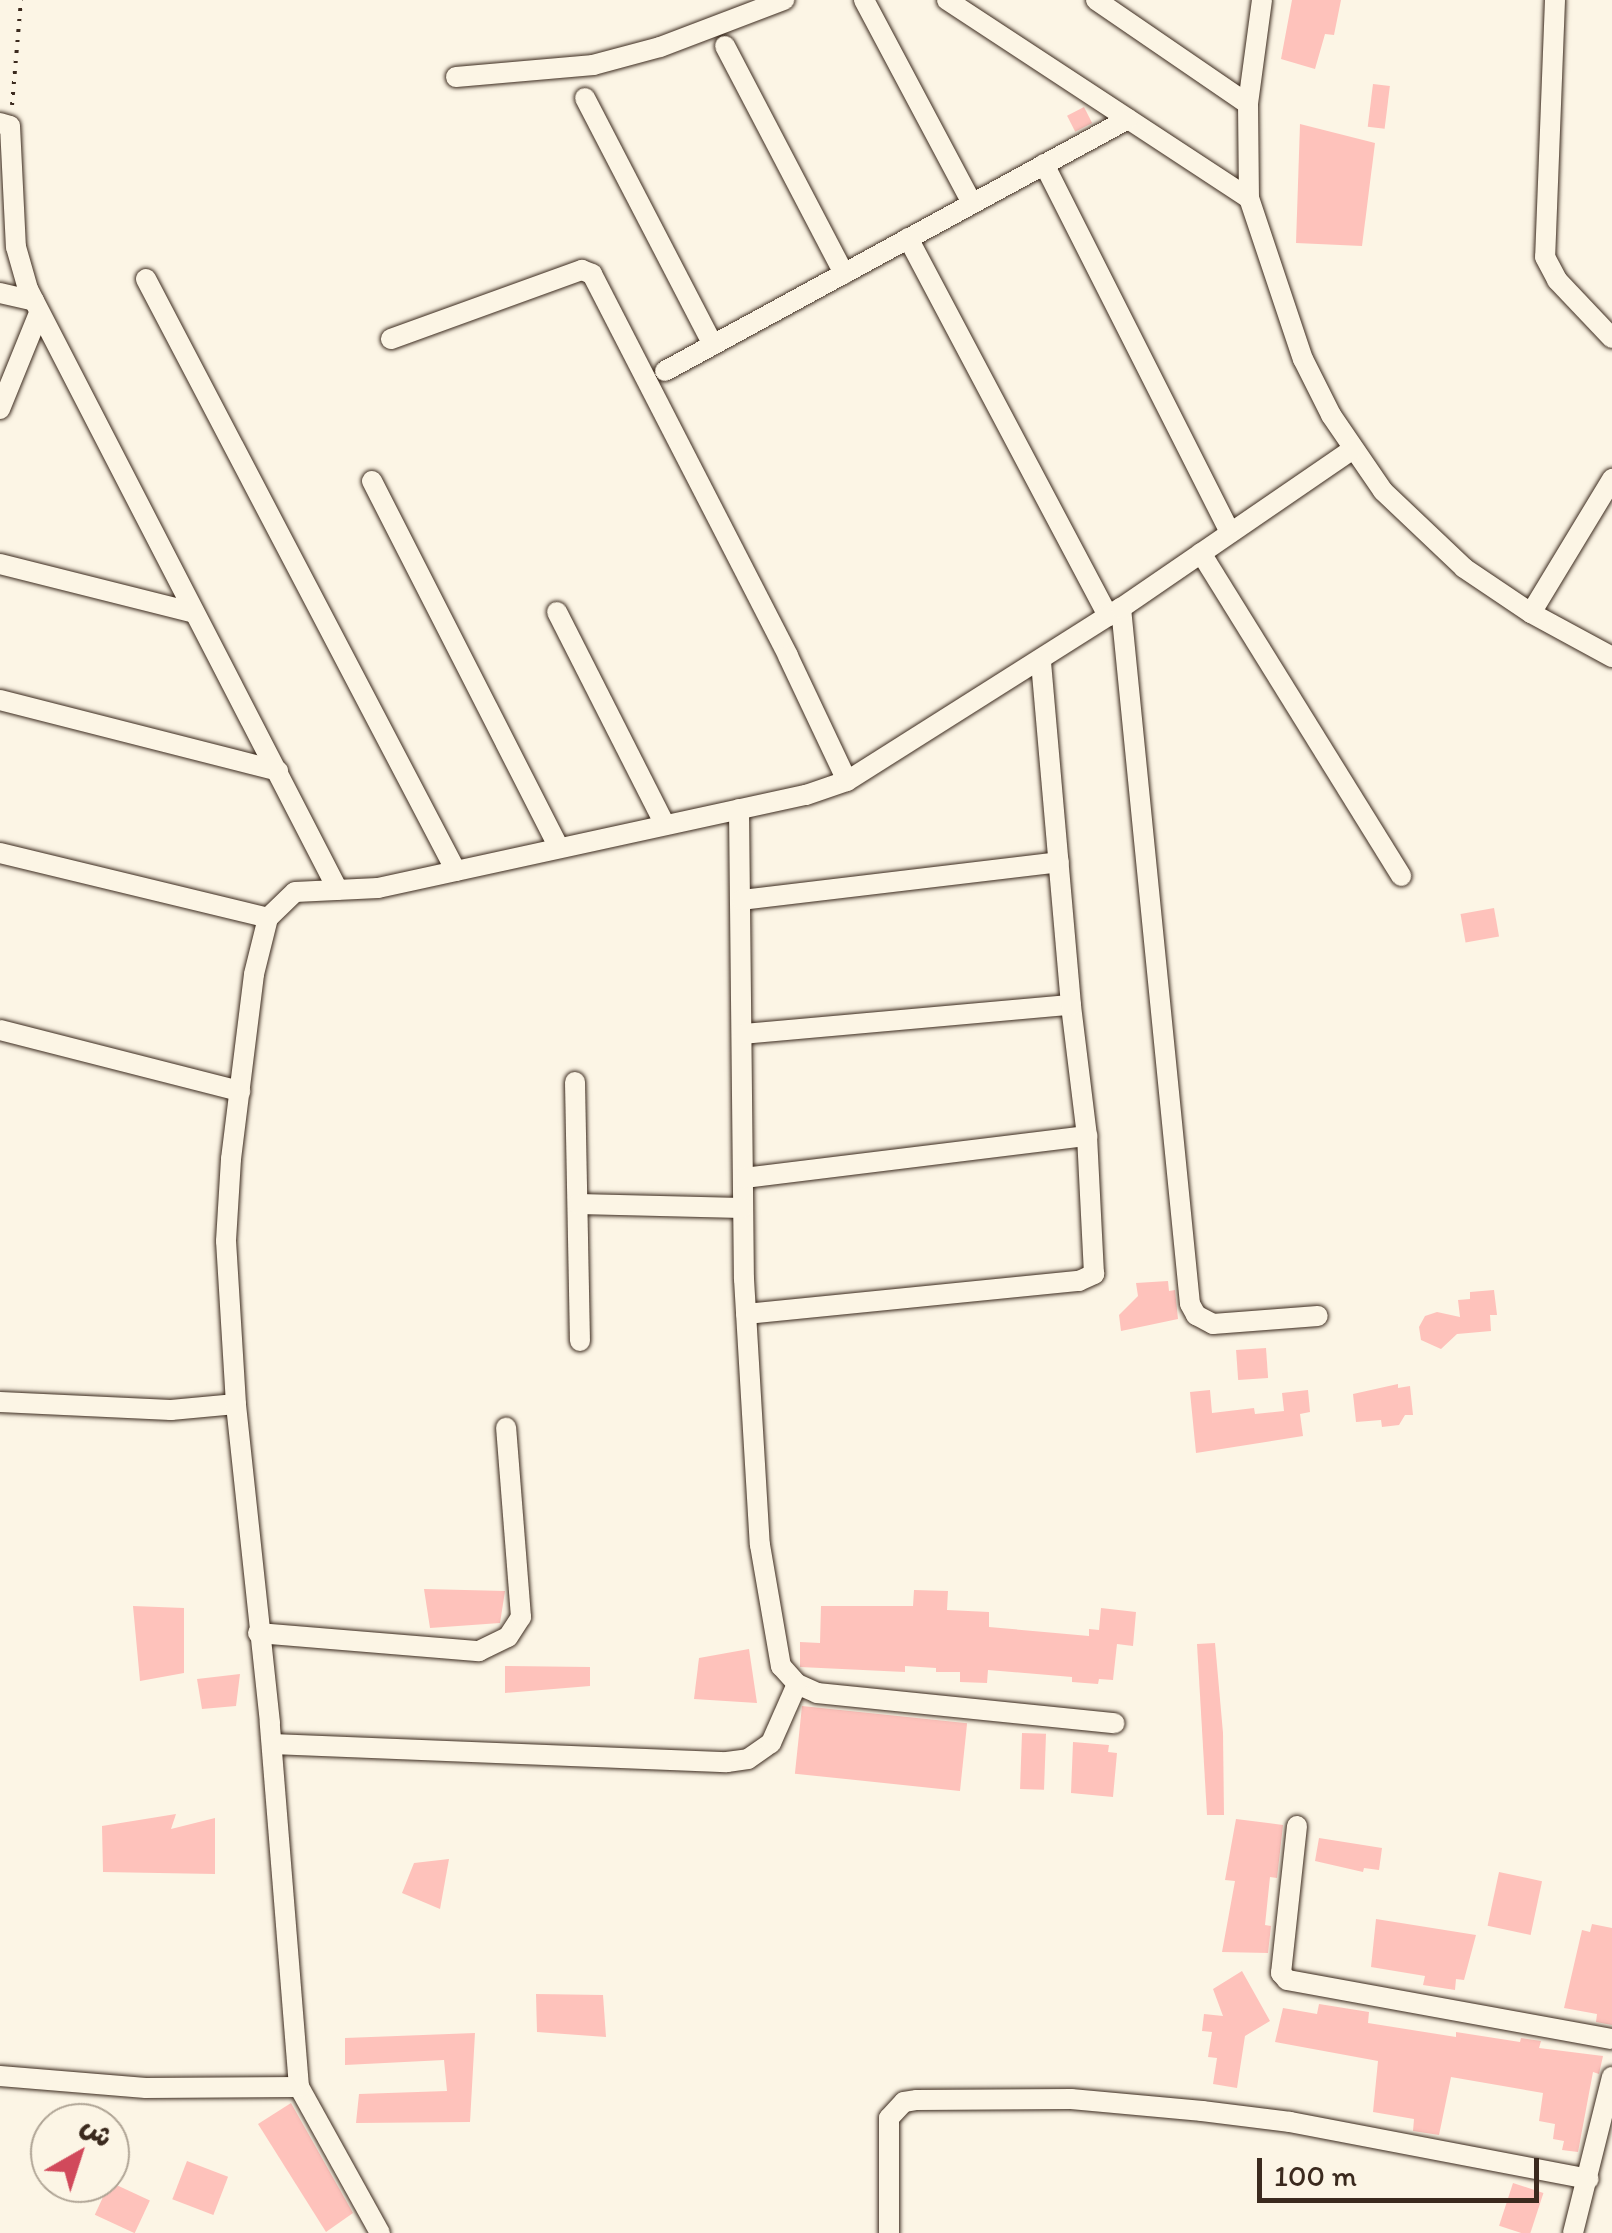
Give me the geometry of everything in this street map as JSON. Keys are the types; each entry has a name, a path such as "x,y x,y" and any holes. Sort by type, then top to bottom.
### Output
{"street":[{"path":"456,76 593,65 660,47 784,0"},
{"path":"864,0 972,204"},
{"path":"947,0 1249,198"},
{"path":"976,19 989,0"},
{"path":"1096,0 1248,104"},
{"path":"1262,0 1248,104 1249,198 1303,359 1353,449 1410,519 1464,568 1531,614 1612,657"},
{"path":"1555,0 1545,257 1557,280 1612,338"},
{"path":"726,46 844,274"},
{"path":"585,98 714,345"},
{"path":"666,371 1128,119"},
{"path":"5,124 16,247 37,307 338,890"},
{"path":"1044,164 1230,533"},
{"path":"908,238 1114,612 1190,1304 1196,1315 1213,1324 1318,1316"},
{"path":"391,339 582,270 592,274 788,656 846,780"},
{"path":"146,279 456,871"},
{"path":"0,293 37,307"},
{"path":"0,409 37,307"},
{"path":"380,2233 299,2088 272,1744 236,1404 226,1241 254,974 268,918 295,892 378,888 664,822 806,795 846,780 1114,612 1353,449"},
{"path":"1531,614 1612,480"},
{"path":"372,482 558,846"},
{"path":"1201,553 1401,876"},
{"path":"0,564 192,612"},
{"path":"558,612 664,822"},
{"path":"746,1314 1088,1279 1097,1267 1087,1136 1070,1005 1042,658"},
{"path":"0,700 278,770"},
{"path":"740,810 746,1314 760,1545 778,1656 797,1684 817,1693 1114,1724"},
{"path":"0,853 268,918"},
{"path":"742,900 1058,862"},
{"path":"743,1034 1070,1005"},
{"path":"0,1030 240,1091"},
{"path":"575,1082 580,1341"},
{"path":"744,1178 1087,1136"},
{"path":"578,1204 742,1208"},
{"path":"0,1402 172,1410 236,1404"},
{"path":"258,1633 479,1651 508,1637 521,1617 506,1428"},
{"path":"272,1744 727,1762 748,1759 771,1743 797,1684"},
{"path":"1297,1826 1281,1972 1286,1980 1612,2039"},
{"path":"0,2076 146,2088 299,2088"},
{"path":"1573,2233 1606,2139 1612,2077"},
{"path":"889,2233 889,2118 895,2108 917,2100 1071,2099 1202,2110 1290,2122 1589,2180"}],"path":[{"path":"5,124 21,0"}],"building":[{"path":"1292,0 1341,0 1334,35 1325,34 1315,69 1281,59"},
{"path":"1373,84 1390,86 1385,129 1368,127"},
{"path":"1084,107 1092,123 1075,132 1067,116"},
{"path":"1300,124 1375,143 1362,246 1296,243"},
{"path":"1494,908 1499,937 1466,942 1461,914"},
{"path":"1168,1281 1169,1291 1175,1290 1178,1319 1121,1331 1119,1315 1138,1296 1136,1283"},
{"path":"1494,1290 1497,1315 1490,1315 1491,1331 1457,1334 1441,1349 1421,1340 1419,1327 1425,1316 1437,1312 1460,1317 1458,1300 1470,1299 1470,1292"},
{"path":"1266,1348 1268,1378 1238,1380 1236,1350"},
{"path":"1398,1384 1398,1388 1410,1386 1413,1415 1405,1415 1399,1425 1382,1427 1381,1420 1356,1422 1353,1394"},
{"path":"1210,1390 1212,1413 1254,1408 1255,1414 1284,1411 1282,1393 1308,1390 1310,1412 1300,1414 1303,1436 1196,1453 1190,1392"},
{"path":"424,1589 505,1591 500,1623 430,1628"},
{"path":"914,1590 948,1591 947,1610 989,1612 989,1627 1089,1636 1089,1629 1099,1630 1101,1608 1136,1612 1133,1646 1117,1644 1113,1680 1099,1679 1098,1684 1072,1682 1072,1677 988,1670 987,1683 960,1682 960,1672 936,1672 936,1668 905,1666 905,1672 800,1667 800,1642 820,1643 821,1606 913,1606"},
{"path":"133,1606 184,1608 184,1673 140,1681"},
{"path":"1215,1643 1223,1733 1224,1815 1207,1815 1197,1644"},
{"path":"749,1649 757,1703 694,1699 699,1658"},
{"path":"505,1666 590,1667 590,1686 505,1693"},
{"path":"240,1674 236,1706 202,1709 197,1679"},
{"path":"802,1706 967,1723 960,1791 795,1774"},
{"path":"1022,1733 1046,1734 1044,1790 1020,1789"},
{"path":"1073,1742 1109,1745 1108,1752 1117,1753 1113,1797 1071,1793"},
{"path":"176,1814 171,1829 215,1818 215,1874 103,1872 102,1826"},
{"path":"1236,1819 1283,1825 1277,1878 1270,1877 1265,1925 1271,1926 1268,1953 1222,1952 1235,1881 1225,1880"},
{"path":"1319,1838 1382,1848 1379,1870 1364,1868 1363,1872 1315,1861"},
{"path":"449,1859 440,1909 402,1893 414,1863"},
{"path":"1499,1872 1542,1881 1531,1935 1488,1926"},
{"path":"1376,1919 1476,1935 1464,1980 1456,1979 1455,1990 1423,1985 1425,1976 1371,1967"},
{"path":"1592,1924 1612,1928 1612,2025 1596,2022 1597,2014 1564,2008 1582,1930 1590,1932"},
{"path":"1242,1971 1270,2021 1245,2036 1237,2088 1213,2084 1217,2058 1208,2057 1212,2032 1202,2031 1204,2014 1223,2016 1213,1989"},
{"path":"536,1994 603,1995 606,2037 537,2032"},
{"path":"1319,2004 1369,2012 1368,2023 1456,2037 1456,2032 1520,2042 1521,2038 1541,2041 1539,2048 1603,2056 1599,2074 1593,2072 1578,2152 1562,2150 1564,2141 1553,2139 1555,2124 1539,2121 1543,2093 1451,2077 1439,2135 1413,2131 1414,2119 1373,2112 1378,2061 1275,2042 1283,2008 1317,2014"},
{"path":"475,2033 470,2122 356,2123 359,2094 447,2091 444,2060 345,2065 345,2038"},
{"path":"291,2103 353,2213 326,2232 258,2124"},
{"path":"187,2161 228,2177 213,2215 172,2199"},
{"path":"1513,2183 1543,2193 1530,2233 1499,2226"},
{"path":"130,2191 150,2201 135,2233 95,2215 100,2203 130,2203"}]}
